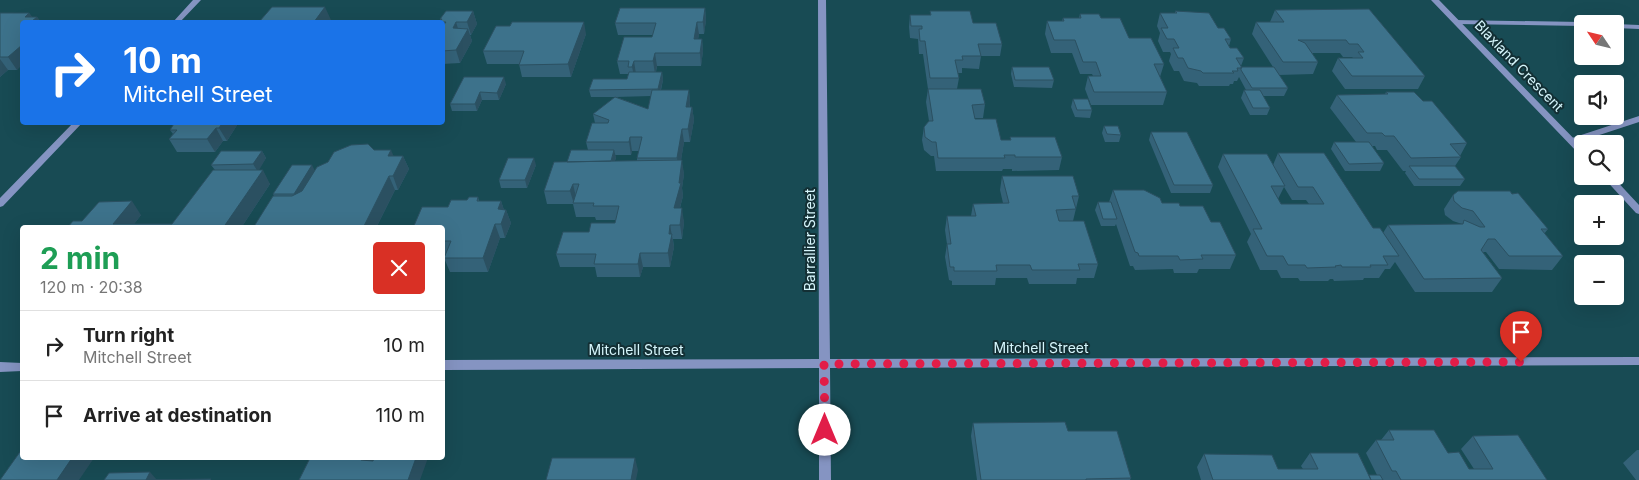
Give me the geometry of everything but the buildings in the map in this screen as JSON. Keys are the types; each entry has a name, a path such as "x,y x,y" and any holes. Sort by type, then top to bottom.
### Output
{"street":[{"path":"178,20 197,0"},
{"name":"Barrallier Street","path":"822,0 825,480"},
{"name":"Blaxland Crescent","path":"1436,0 1572,141"},
{"path":"1457,22 1574,24"},
{"path":"1624,26 1639,27"},
{"path":"1572,141 1639,119"},
{"path":"0,204 76,125"},
{"path":"1615,185 1639,210"},
{"name":"Mitchell Street","path":"445,365 1639,361"},
{"path":"0,367 20,367"}],"route":[{"path":"825,430 824,364 1521,362"}]}
